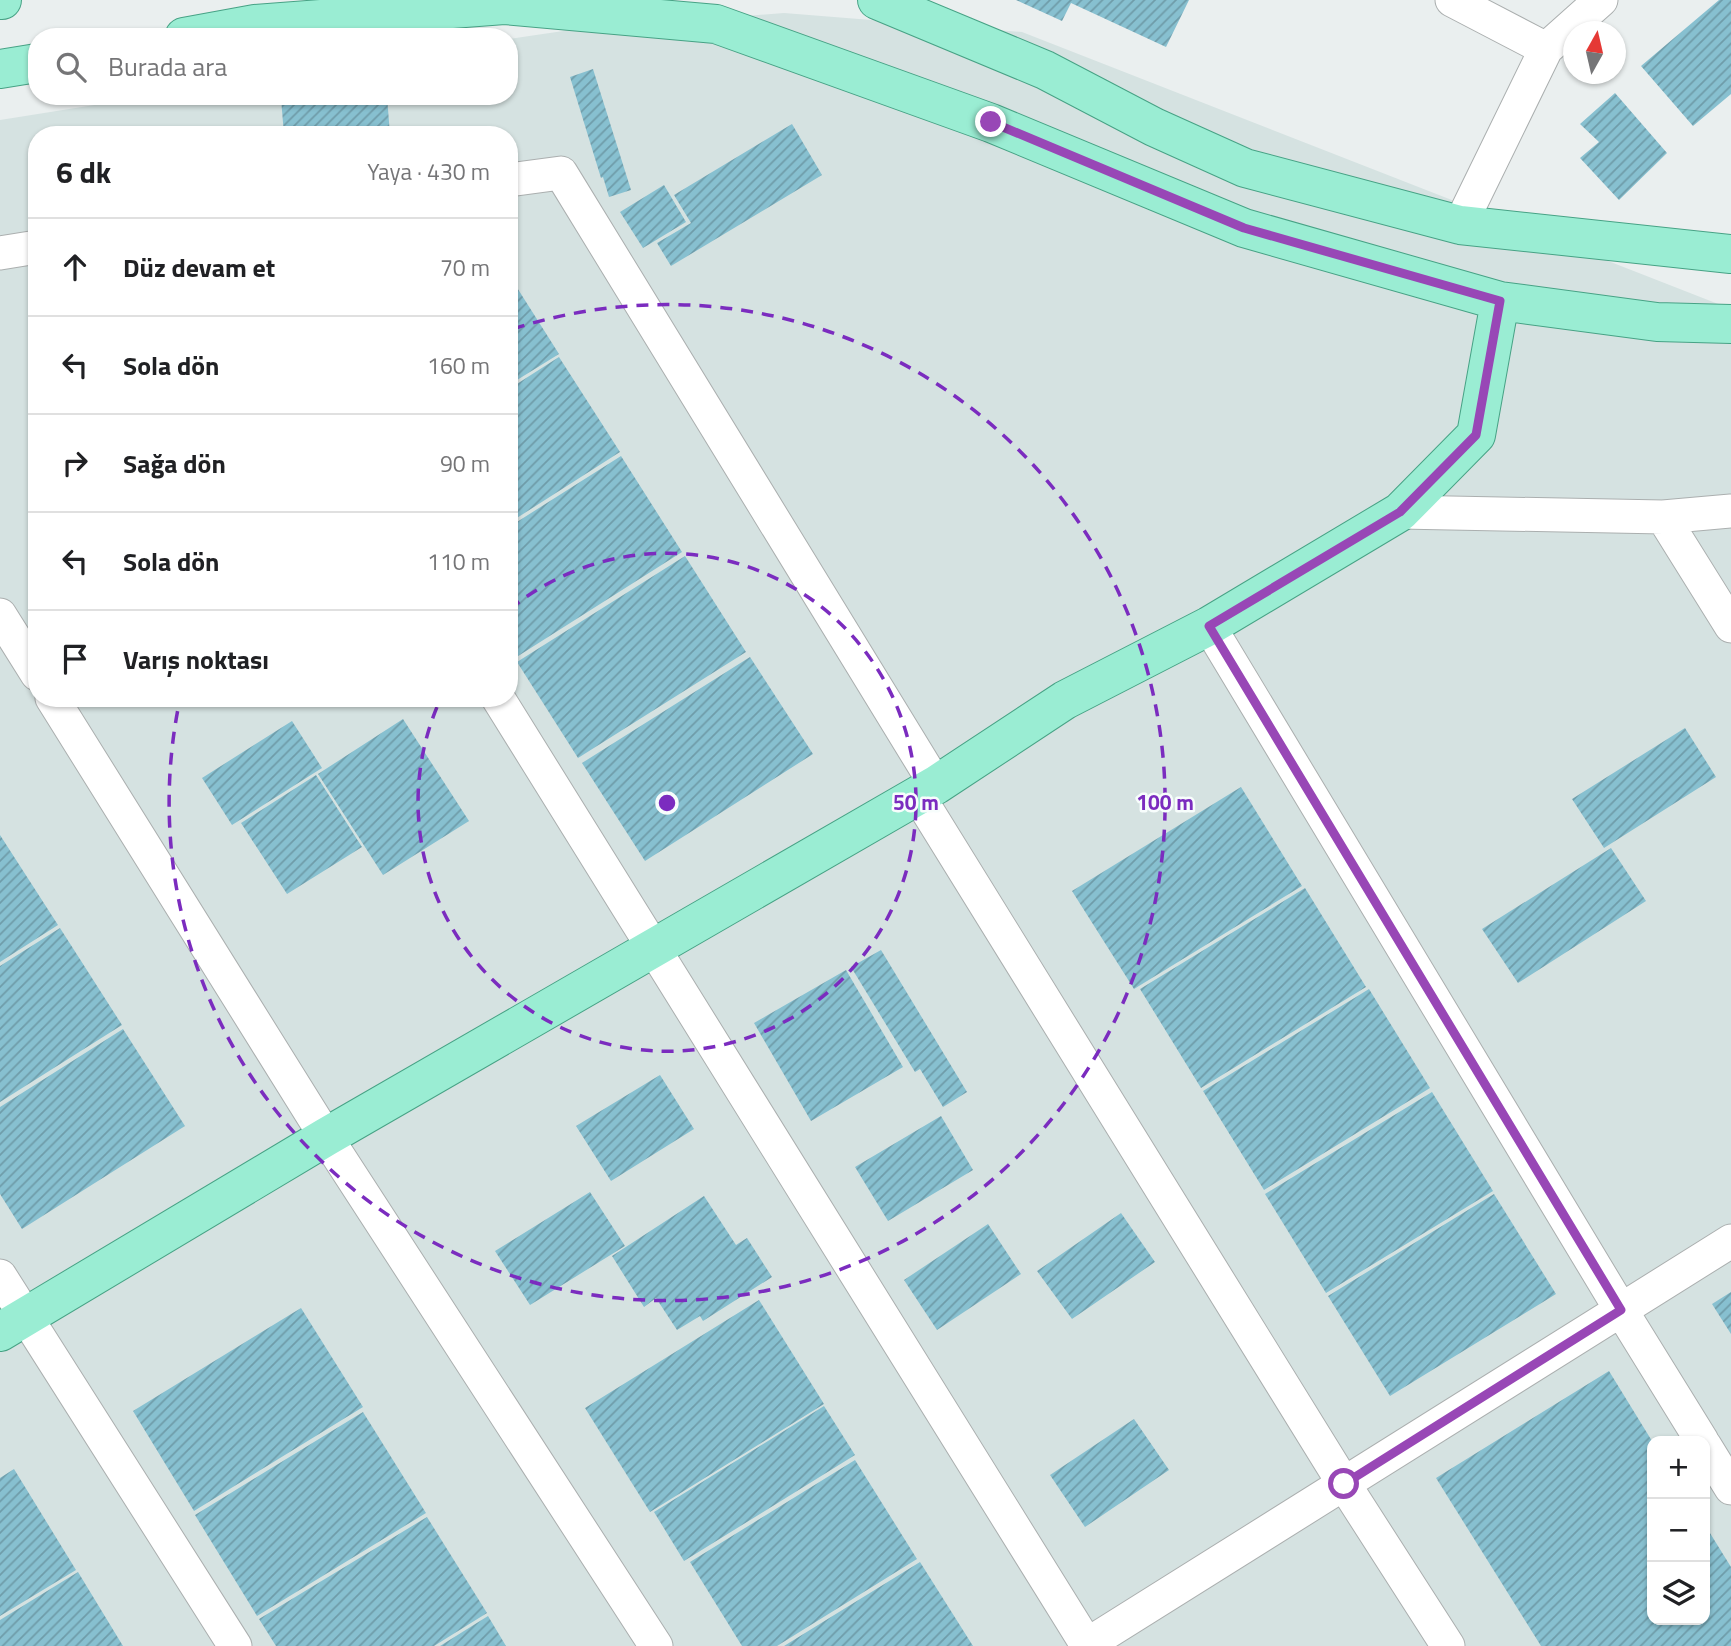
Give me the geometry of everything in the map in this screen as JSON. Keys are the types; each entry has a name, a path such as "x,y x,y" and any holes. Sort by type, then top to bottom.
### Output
{"main road":[{"path":"877,0 1045,70 1154,127 1245,168 1460,225 1731,254"},
{"path":"233,28 255,24 504,5 716,24 991,122 1244,228 1500,301 1657,322 1731,324"},
{"path":"0,69 28,64"},
{"path":"13,1324 326,1137 926,789 1065,700 1209,626 1400,512 1476,435 1500,301"}],"street":[{"path":"1451,0 1546,49"},
{"path":"1460,225 1546,49 1601,0"},
{"path":"518,179 561,173 926,789 1344,1484 1448,1646"},
{"path":"0,253 28,248"},
{"path":"1400,512 1663,517 1731,511"},
{"path":"1663,517 1731,626"},
{"path":"0,615 28,660"},
{"path":"1209,626 1699,1436"},
{"path":"58,707 326,1137 656,1646"},
{"path":"504,707 1086,1645 1731,1241"},
{"path":"0,1276 13,1324 235,1646"},
{"path":"1710,1454 1731,1488"}],"shaded area":[{"path":"784,13 1022,32 1731,309 1731,1646 0,1646 0,120 94,105 518,105 518,38 570,30"}],"building":[{"path":"1016,0 1189,0 1166,47 1071,3 1062,21"},
{"path":"1719,0 1731,0 1731,94 1693,126 1641,66"},
{"path":"593,69 631,190 609,197 570,77"},
{"path":"1615,93 1667,153 1619,200 1580,158 1599,142 1580,124"},
{"path":"282,105 388,105 389,126 283,126"},
{"path":"792,124 822,175 671,266 657,243 691,223 674,195"},
{"path":"664,185 686,222 643,248 620,212"},
{"path":"518,289 559,354 518,379"},
{"path":"559,357 620,452 518,517 518,383"},
{"path":"621,456 682,552 518,656 518,521"},
{"path":"685,556 746,652 578,758 518,661"},
{"path":"750,657 813,754 645,861 582,763"},
{"path":"403,719 469,821 383,875 318,774"},
{"path":"292,721 322,768 232,825 202,778"},
{"path":"1685,728 1716,777 1604,848 1572,799"},
{"path":"316,775 362,847 287,894 241,823"},
{"path":"1241,787 1302,886 1134,989 1072,891"},
{"path":"0,835 58,925 0,962"},
{"path":"1611,848 1646,901 1518,983 1482,929"},
{"path":"1305,888 1366,987 1201,1088 1140,989"},
{"path":"60,928 122,1025 0,1102 0,966"},
{"path":"881,950 967,1092 943,1107 920,1069 915,1072 851,967"},
{"path":"846,970 903,1067 811,1121 754,1023"},
{"path":"1369,989 1430,1088 1264,1190 1203,1091"},
{"path":"123,1029 185,1126 22,1229 0,1194 0,1107"},
{"path":"660,1075 694,1129 611,1181 576,1126"},
{"path":"1432,1092 1493,1191 1326,1293 1265,1194"},
{"path":"941,1116 973,1170 888,1221 855,1167"},
{"path":"590,1192 625,1246 530,1305 495,1251"},
{"path":"1494,1194 1556,1294 1390,1396 1328,1296"},
{"path":"704,1196 736,1245 747,1238 772,1277 703,1321 700,1316 677,1330 656,1298 644,1307 612,1256"},
{"path":"1121,1213 1155,1262 1072,1319 1037,1271"},
{"path":"988,1224 1021,1274 937,1330 904,1280"},
{"path":"1731,1292 1731,1334 1712,1304"},
{"path":"759,1300 824,1404 650,1512 585,1408"},
{"path":"301,1308 363,1407 194,1511 133,1411"},
{"path":"1609,1371 1649,1436 1647,1625 1710,1625 1710,1533 1731,1567 1731,1646 1541,1646 1436,1478"},
{"path":"824,1406 855,1455 684,1561 654,1512"},
{"path":"363,1412 426,1513 257,1616 195,1515"},
{"path":"1134,1419 1169,1470 1085,1527 1050,1475"},
{"path":"855,1460 917,1559 777,1646 742,1646 690,1562"},
{"path":"14,1469 76,1570 0,1616 0,1478"},
{"path":"427,1517 487,1613 434,1646 276,1646 259,1619"},
{"path":"920,1562 973,1646 784,1646"},
{"path":"78,1572 123,1646 0,1646 0,1620"},
{"path":"488,1616 506,1646 440,1646"}],"route":[{"path":"991,122 1244,228 1500,301 1476,435 1400,512 1209,626 1621,1310 1344,1484"}]}
